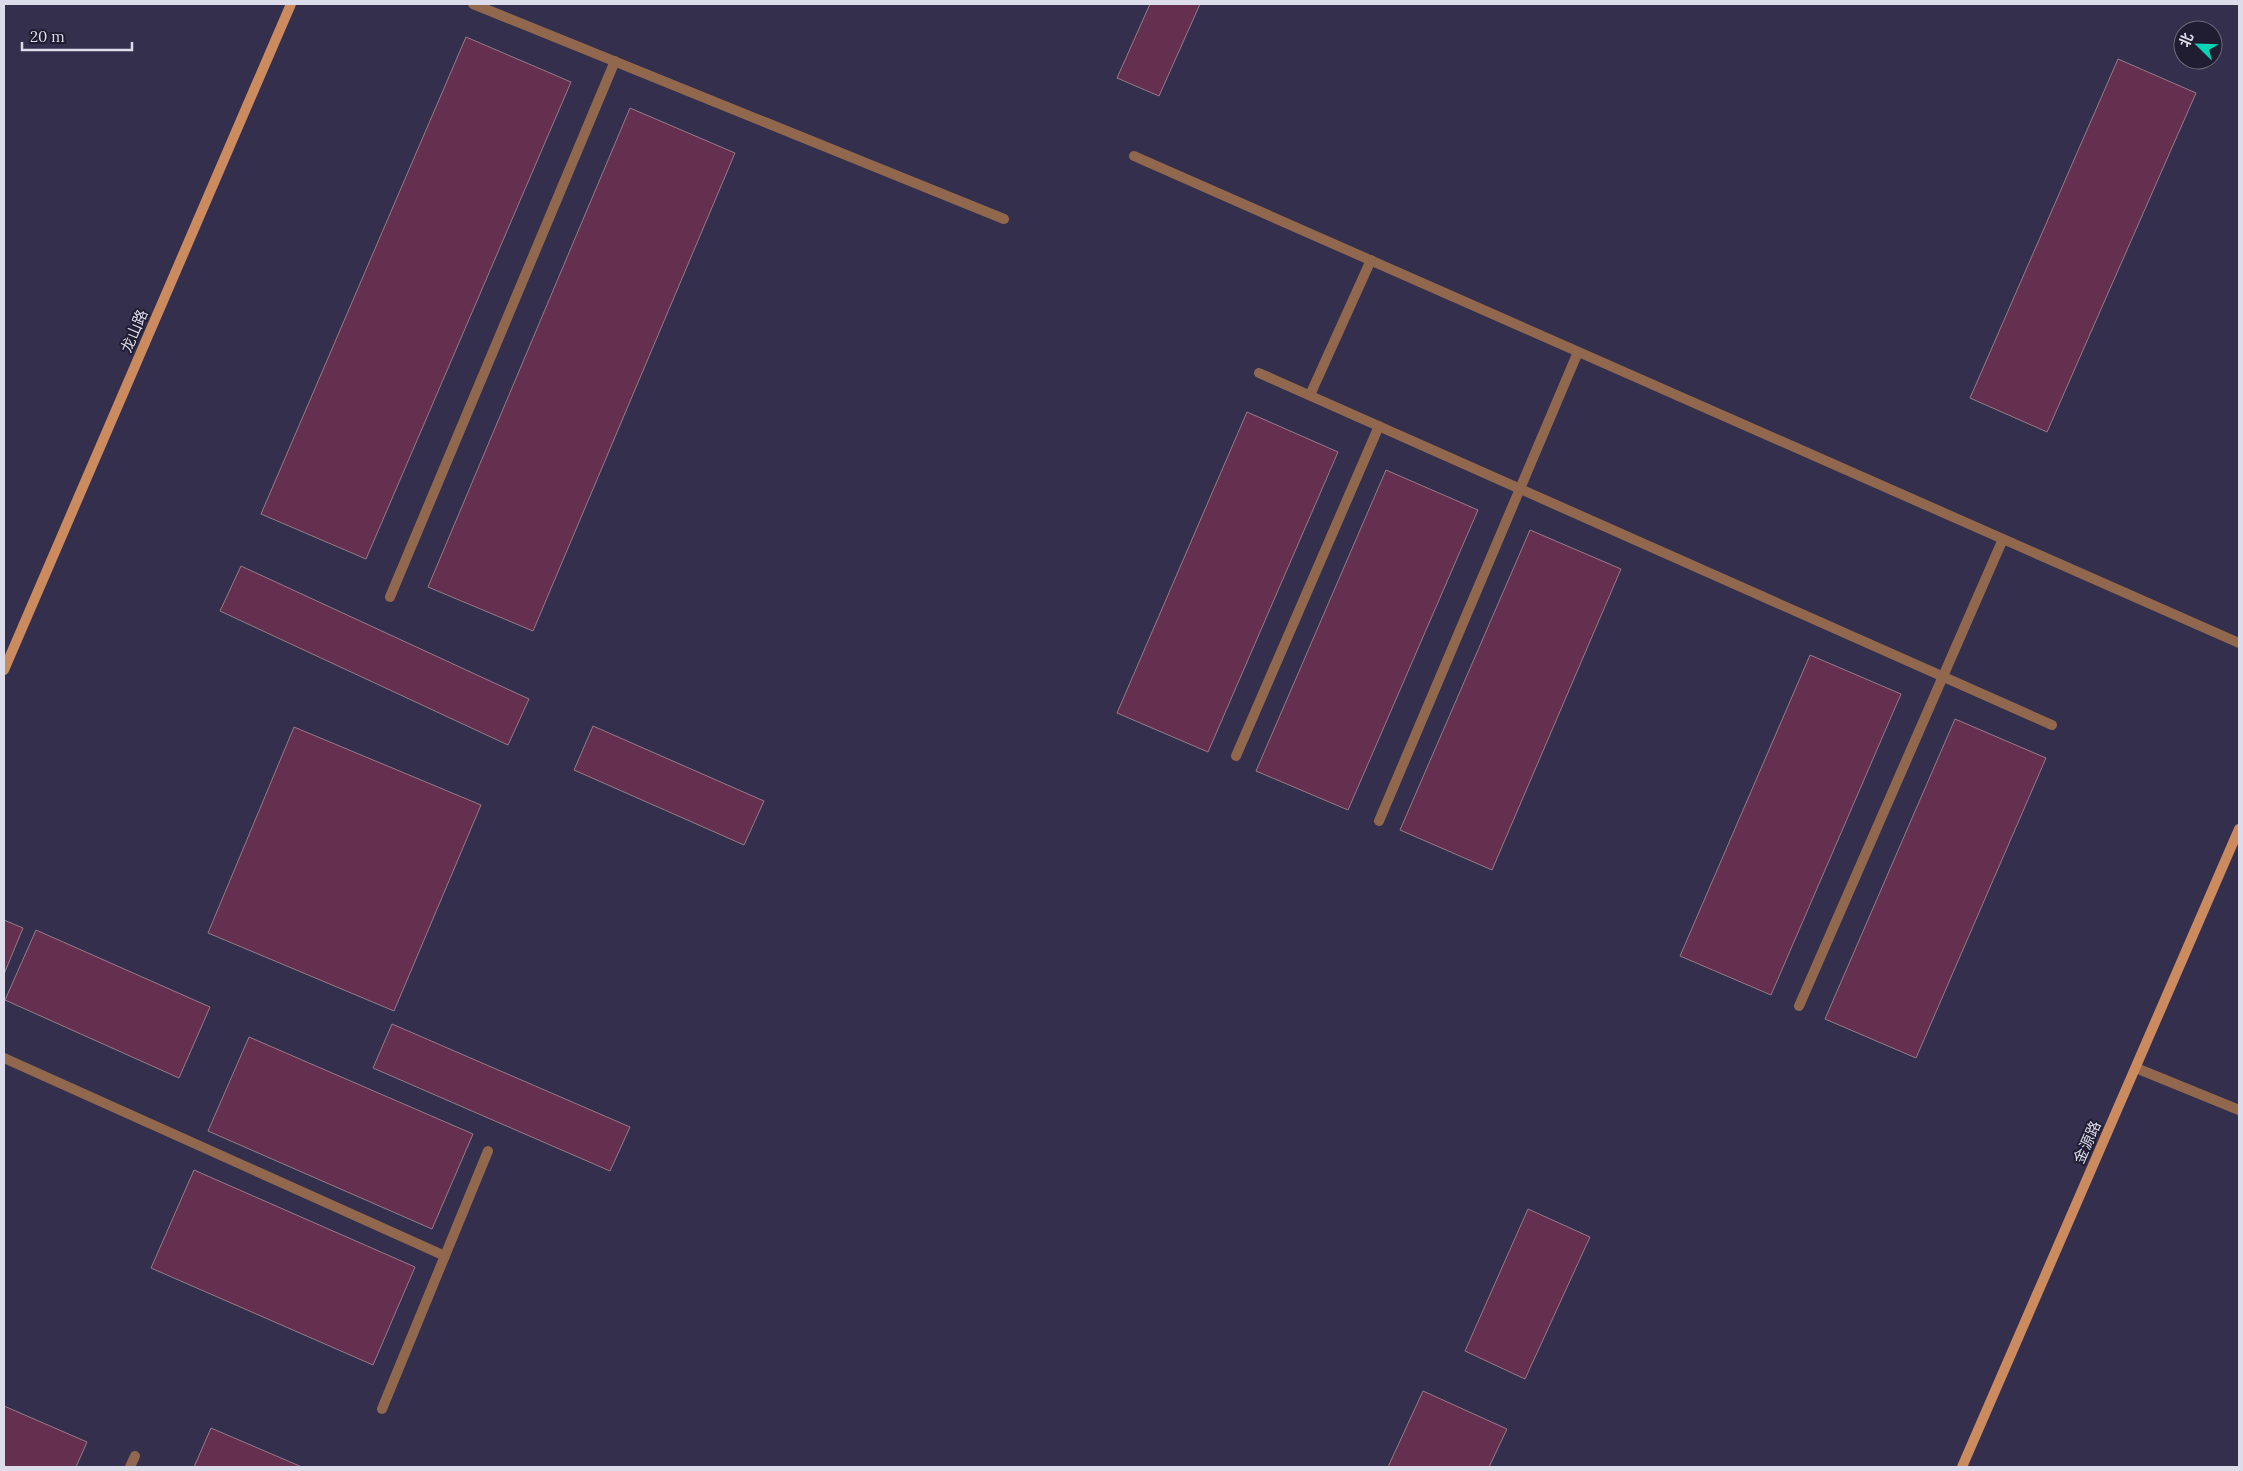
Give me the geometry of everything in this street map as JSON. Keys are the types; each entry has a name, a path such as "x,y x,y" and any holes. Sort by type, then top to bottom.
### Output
{"street":[{"name":"龙山路","path":"4,670 291,4"},
{"name":"金源路","path":"1962,1467 2239,829"}],"lane":[{"path":"473,4 1004,219"},
{"path":"390,597 615,61"},
{"path":"1134,156 2239,642"},
{"path":"1310,395 1371,260"},
{"path":"1379,821 1578,352"},
{"path":"1259,372 2052,725"},
{"path":"1236,756 1379,426"},
{"path":"1799,1006 2003,539"},
{"path":"4,1058 445,1256"},
{"path":"2136,1068 2239,1110"},
{"path":"382,1409 488,1152"},
{"path":"130,1467 135,1456"}],"shaded area":[{"path":"4,4 2239,4 2239,1467 4,1467"}],"building":[{"path":"1150,4 1200,4 1159,96 1117,78"},
{"path":"466,37 571,82 366,559 261,514"},
{"path":"2118,59 2196,93 2047,432 1970,398"},
{"path":"630,108 735,153 533,631 428,587"},
{"path":"1247,412 1338,452 1208,752 1117,713"},
{"path":"1386,470 1478,510 1348,810 1256,771"},
{"path":"1530,530 1621,569 1492,870 1400,830"},
{"path":"241,566 529,699 508,745 220,611"},
{"path":"1810,655 1901,694 1771,995 1680,956"},
{"path":"1955,719 2046,758 1916,1058 1825,1019"},
{"path":"593,726 764,801 744,845 574,770"},
{"path":"294,727 481,805 394,1011 208,933"},
{"path":"4,920 23,928 4,974"},
{"path":"36,930 210,1007 179,1078 5,1000"},
{"path":"392,1024 630,1127 610,1171 373,1068"},
{"path":"249,1037 473,1134 432,1229 208,1131"},
{"path":"194,1170 415,1267 373,1365 151,1268"},
{"path":"1528,1209 1590,1237 1525,1379 1465,1351"},
{"path":"1423,1391 1507,1429 1489,1467 1388,1467"},
{"path":"4,1406 87,1442 76,1467 4,1467"},
{"path":"211,1428 302,1467 194,1467"}]}
